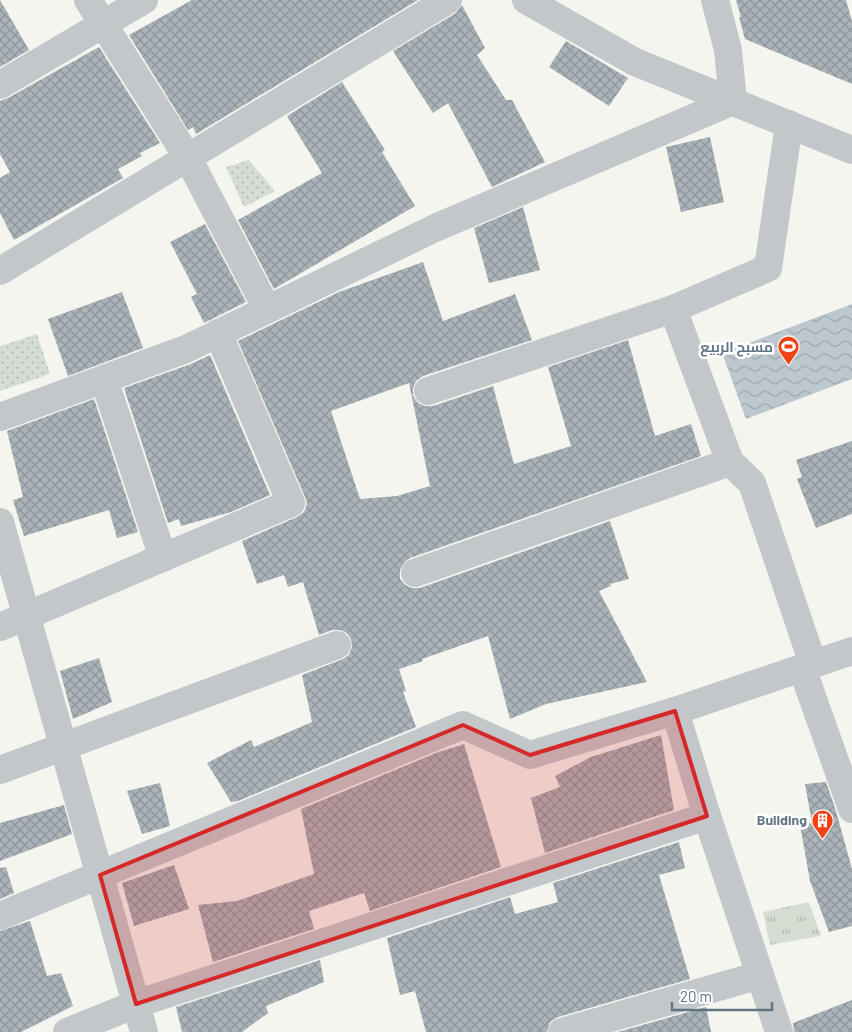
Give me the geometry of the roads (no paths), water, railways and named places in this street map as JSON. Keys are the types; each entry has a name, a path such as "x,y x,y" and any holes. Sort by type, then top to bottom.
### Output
{"street":[{"path":"88,0 188,158 267,309"},
{"path":"0,85 144,0"},
{"path":"0,271 448,0"},
{"path":"526,0 635,62 852,150"},
{"path":"715,0 728,50 733,101"},
{"path":"0,417 186,349 435,228 733,101"},
{"path":"428,391 673,309 768,268 789,124"},
{"path":"673,309 730,462 752,484 852,809"},
{"path":"0,627 291,503 218,333"},
{"path":"104,379 163,558"},
{"path":"415,573 730,462"},
{"path":"0,522 144,1032"},
{"path":"0,770 64,748 337,645"},
{"path":"0,916 464,725 530,755 675,711 852,651"},
{"path":"675,711 707,816 779,1032"},
{"path":"67,1032 136,1004 707,816"},
{"path":"562,1032 760,975"}],"water":[{"name":"مسبح الربيع","path":"852,304 852,379 746,419 722,353"}],"place":[{"name":"مسبح الربيع","path":"789,366"},
{"name":"Buliding","path":"823,839"}]}
